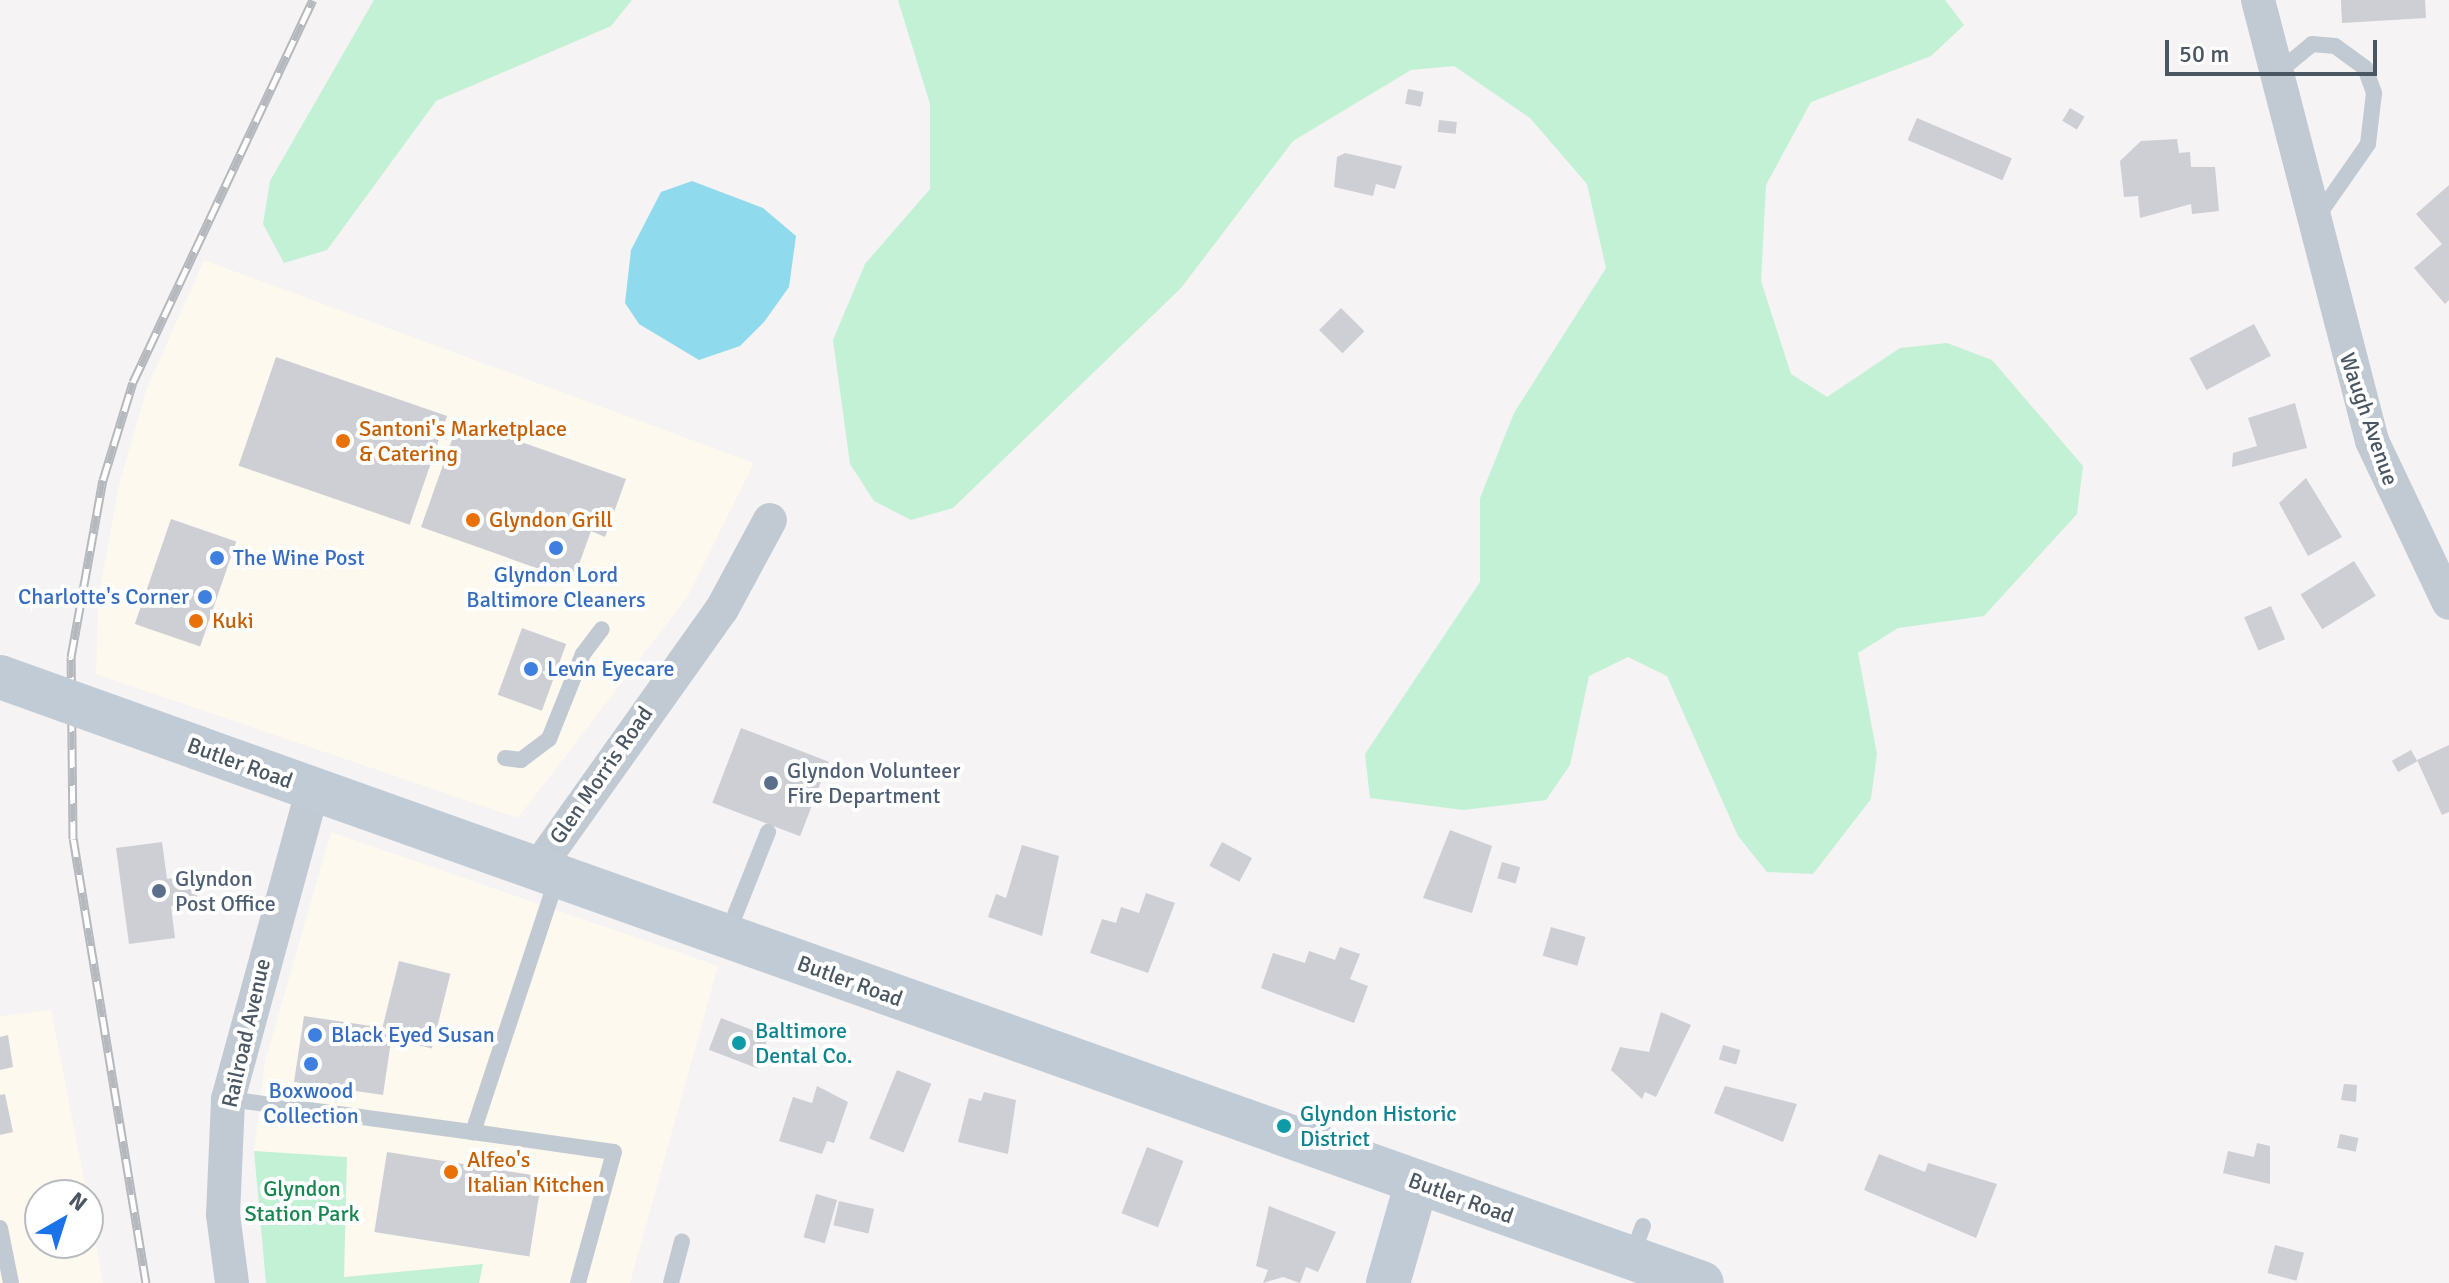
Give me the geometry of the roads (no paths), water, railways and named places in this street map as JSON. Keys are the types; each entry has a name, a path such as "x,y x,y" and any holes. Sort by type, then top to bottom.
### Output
{"main road":[{"name":"Butler Road","path":"0,677 1417,1182 1637,1242 1702,1283"},
{"path":"1388,1283 1417,1182"}],"street":[{"path":"2258,0 2277,73"},
{"name":"Waugh Avenue","path":"2277,73 2312,225 2372,441 2449,603"},
{"name":"Glen Morris Road","path":"547,873 722,609 770,520"},
{"name":"Railroad Avenue","path":"232,1283 223,1215 228,1099 313,789"}],"lane":[{"path":"2277,73 2312,44 2335,46 2365,68 2374,93 2368,144 2312,225"},
{"path":"505,758 521,760 549,739 583,654 602,629"},
{"path":"726,937 768,832"},
{"path":"473,1132 547,873"},
{"path":"228,1099 614,1152 578,1283"},
{"path":"0,1228 11,1283"},
{"path":"671,1283 682,1241"}],"water":[{"path":"692,181 763,208 796,236 789,287 764,322 740,346 699,360 639,324 625,303 631,250 661,192"}],"railway":[{"path":"146,1283 73,839 71,657 103,480 133,382 313,0"}],"place":[{"name":"Santoni's Marketplace & Catering","path":"343,441"},
{"name":"Glyndon Grill","path":"473,520"},
{"name":"Glyndon Lord Baltimore Cleaners","path":"556,548"},
{"name":"The Wine Post","path":"217,558"},
{"name":"Charlotte's Corner","path":"205,597"},
{"name":"Kuki","path":"196,621"},
{"name":"Levin Eyecare","path":"531,669"},
{"name":"Glyndon Volunteer Fire Department","path":"771,783"},
{"name":"Glyndon Post Office","path":"159,891"},
{"name":"Black Eyed Susan","path":"315,1035"},
{"name":"Baltimore Dental Co.","path":"739,1043"},
{"name":"Boxwood Collection","path":"311,1064"},
{"name":"Glyndon Historic District","path":"1284,1126"},
{"name":"Alfeo's Italian Kitchen","path":"451,1172"}],"park label":[{"name":"Glyndon Station Park","path":"302,1200"}]}
